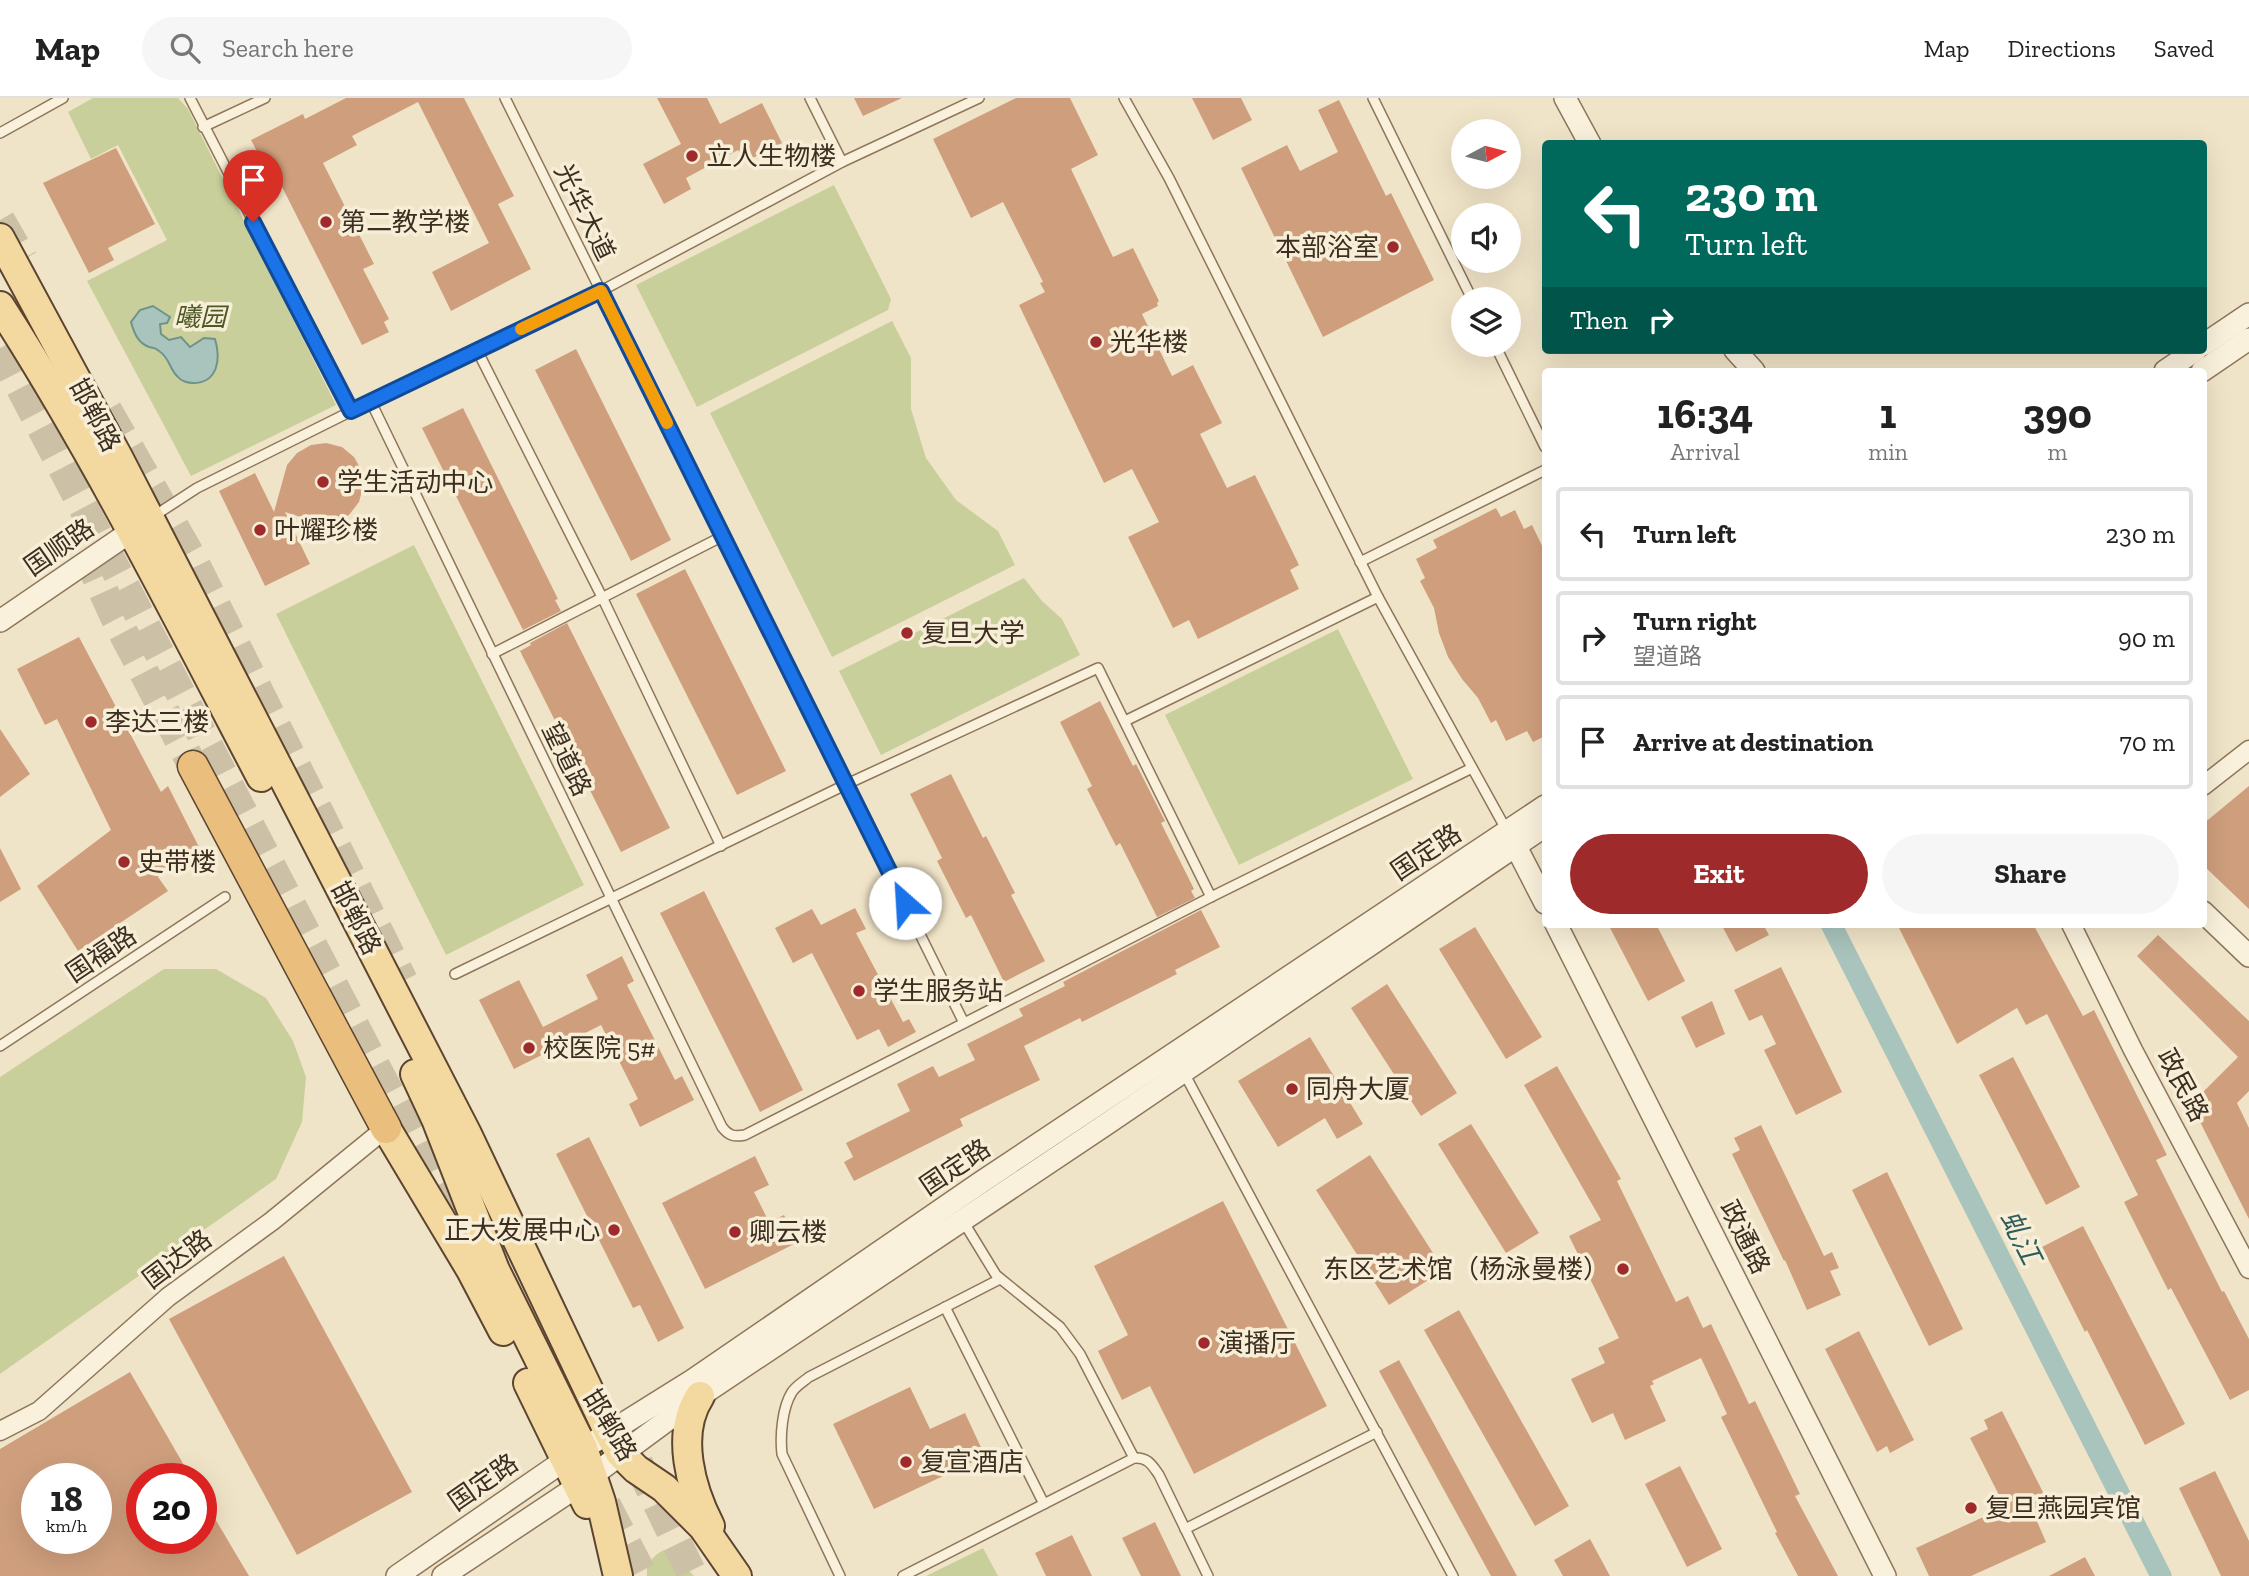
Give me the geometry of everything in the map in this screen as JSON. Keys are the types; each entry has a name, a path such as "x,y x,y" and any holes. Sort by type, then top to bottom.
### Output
{"highway":[{"path":"193,766 386,1128"}],"main road":[{"name":"邯郸路","path":"0,238 140,525 424,1092 490,1259 541,1368 618,1575"},
{"name":"邯郸路","path":"0,306 140,525 461,1123 615,1443 636,1469 678,1500 703,1527 733,1569"},
{"name":"邯郸路","path":"386,1128 471,1270 580,1467"},
{"path":"700,1396 689,1417 687,1448 690,1466 704,1512 733,1569"}],"street":[{"path":"1565,98 1588,140"},
{"path":"2207,342 2249,314"},
{"path":"2206,368 2249,339"},
{"path":"1739,354 1751,368"},
{"path":"2169,368 2190,354"},
{"name":"国顺路","path":"0,621 140,525"},
{"path":"2207,783 2249,750"},
{"name":"国定路","path":"615,1443 700,1396 1183,1071 1512,838 1542,809"},
{"name":"国定路","path":"397,1576 580,1467 615,1443 693,1380 1014,1161 1512,838 1542,827"},
{"path":"1512,838 1542,896"},
{"path":"2207,916 2249,957"},
{"name":"政通路","path":"1558,928 1885,1576"},
{"name":"政民路","path":"2073,928 2133,1050 2249,1269"},
{"name":"国达路","path":"0,1431 39,1411 168,1297 272,1221 386,1128"},
{"name":"国定路","path":"443,1576 580,1467"}],"lane":[{"path":"0,133 63,98"},
{"path":"190,98 351,411"},
{"path":"204,127 265,98"},
{"name":"光华大道","path":"505,98 964,1023"},
{"path":"810,98 842,162"},
{"path":"140,525 197,488 477,349 601,291 842,162 979,98"},
{"path":"1124,98 1169,178 1378,597 1512,838"},
{"path":"1373,98 1466,287"},
{"path":"477,349 602,597 721,846"},
{"path":"1501,357 1542,441"},
{"name":"望道路","path":"370,402 716,1115 728,1134 745,1135 964,1023"},
{"path":"1360,562 1542,471"},
{"path":"492,654 723,536"},
{"path":"1125,721 1378,597"},
{"path":"455,974 847,784 1098,668 1211,897"},
{"path":"964,1023 1472,768"},
{"name":"国福路","path":"0,1046 225,897"},
{"path":"1183,1071 1453,1576"},
{"path":"962,1220 987,1263 1000,1279 1060,1327 1080,1354 1134,1458"},
{"path":"840,1576 782,1454 780,1445 790,1394 809,1377 1000,1279"},
{"path":"945,1307 1044,1504"},
{"path":"1185,1529 1377,1432"},
{"path":"903,1576 1134,1458 1142,1457 1154,1468 1208,1576"}],"green space":[{"name":"曦园","path":"93,98 178,98 188,109 336,405 191,476 87,281 167,240 118,145 91,159 68,112"},
{"path":"834,185 891,299 888,310 697,407 636,285"},
{"path":"892,321 911,358 911,409 926,458 956,500 998,531 1015,565 832,657 710,413"},
{"path":"414,545 584,885 446,955 276,614"},
{"path":"1024,578 1042,601 1062,619 1080,655 881,755 839,671"},
{"path":"1338,629 1413,779 1239,865 1165,715"},
{"path":"164,969 216,969 266,998 293,1041 306,1077 302,1122 276,1179 0,1374 0,1077"},
{"path":"983,1548 998,1576 926,1576"},
{"path":"664,1550 673,1552 694,1576 647,1576 647,1564"}],"water":[{"path":"153,306 170,317 167,323 160,324 161,334 169,340 181,337 190,347 204,338 215,339 218,354 216,368 208,379 193,383 181,380 163,354 139,340 131,322 140,310"}],"building":[{"path":"346,98 464,98 514,196 498,204 531,269 451,311 432,272 489,243 418,102 352,136 357,145 323,163 374,264 363,269 389,319 384,322 389,332 362,345 277,177 272,180 251,140 303,114 305,119"},
{"name":"立人生物楼","path":"657,98 707,98 720,124 762,103 782,143 745,162 738,150 686,178 691,189 664,204 643,164 681,144"},
{"path":"854,98 902,98 863,116"},
{"name":"光华楼","path":"1016,98 1070,98 1098,155 1071,169 1113,257 1133,248 1159,301 1158,306 1142,314 1172,376 1193,365 1222,423 1200,434 1227,488 1255,475 1299,565 1290,570 1299,589 1198,639 1189,620 1173,628 1128,537 1159,522 1132,469 1104,483 1019,305 1045,292 1040,283 1043,282 1003,202 971,218 933,139"},
{"path":"1192,98 1241,98 1252,120 1213,140"},
{"path":"1339,100 1386,196 1391,193 1434,280 1323,337 1241,168 1287,145 1300,171 1338,152 1318,110"},
{"path":"116,148 155,224 108,248 114,260 89,273 43,183"},
{"path":"576,349 671,540 631,561 535,370"},
{"path":"463,408 558,599 555,600 561,611 523,630 422,428"},
{"path":"326,443 342,447 354,457 362,471 363,487 359,502 349,515 335,522 319,523 285,512 310,564 265,586 219,491 255,473 274,512 287,465 297,453 311,445"},
{"path":"1496,508 1501,517 1515,510 1524,529 1532,525 1542,546 1542,738 1533,742 1527,731 1506,741 1496,720 1491,723 1478,698 1448,657 1434,608 1420,581 1425,578 1416,559 1437,548 1433,540"},
{"path":"685,569 786,771 737,795 636,594"},
{"path":"567,623 670,828 621,852 520,651"},
{"path":"79,637 161,792 168,786 199,847 158,877 168,891 78,951 37,886 111,830 57,719 45,725 17,669"},
{"path":"1100,701 1165,821 1161,823 1194,889 1191,891 1195,898 1157,917 1120,843 1116,846 1087,789 1092,786 1060,722"},
{"path":"0,729 30,774 0,797"},
{"path":"951,774 983,838 986,836 1015,893 1011,895 1045,961 1004,982 971,915 966,918 937,861 942,858 910,794"},
{"path":"2249,786 2249,909 2207,869 2207,821"},
{"path":"0,848 21,889 0,902"},
{"path":"704,891 803,1090 760,1112 660,913"},
{"name":"学生服务站","path":"855,908 866,929 856,933 903,1022 909,1019 916,1032 888,1047 879,1029 857,1040 812,953 793,963 775,928 812,909 821,925"},
{"path":"1201,910 1220,947 1175,970 1177,974 1082,1022 1080,1018 1024,1046 1040,1080 960,1119 963,1126 854,1181 844,1162 853,1157 846,1143 910,1111 897,1084 933,1066 939,1077 975,1060 967,1044 1023,1016 1019,1009 1065,986 1063,982"},
{"path":"1475,927 1542,1037 1506,1059 1439,949"},
{"path":"1610,928 1658,928 1685,981 1648,1001"},
{"path":"1723,928 1765,928 1769,935 1736,952"},
{"path":"1899,928 2035,928 2083,1016 2094,1010 2167,1155 2156,1160 2222,1292 2224,1291 2249,1339 2249,1390 2230,1400 2171,1288 2168,1290 2124,1202 2138,1195 2047,1014 2026,1025 2017,1008 1957,1044"},
{"path":"2158,935 2249,1021 2249,1091 2237,1103 2249,1128 2249,1219 2191,1104 2238,1057 2137,956"},
{"name":"校医院 5#","path":"622,956 634,981 627,985 675,1080 682,1076 694,1100 640,1127 629,1104 638,1099 601,1025 514,1069 479,1000 519,980 543,1027 598,999 586,975"},
{"path":"1781,967 1842,1092 1796,1115 1764,1050 1776,1044 1762,1015 1749,1021 1734,990"},
{"path":"1387,984 1457,1093 1421,1116 1351,1008"},
{"path":"1712,1001 1725,1034 1696,1048 1681,1017"},
{"name":"同舟大厦","path":"1310,1037 1363,1124 1337,1139 1325,1118 1278,1147 1238,1081"},
{"path":"2013,1057 2080,1187 2046,1205 1979,1075"},
{"path":"1557,1066 1621,1179 1617,1181 1676,1302 1688,1296 1703,1328 1711,1324 1749,1404 1755,1401 1800,1494 1795,1496 1838,1576 1798,1576 1721,1417 1727,1414 1701,1358 1652,1381 1654,1384 1650,1386 1666,1421 1625,1440 1613,1413 1592,1423 1571,1379 1605,1363 1598,1348 1619,1338 1569,1236 1601,1220 1524,1085"},
{"path":"1471,1124 1539,1233 1506,1253 1438,1144"},
{"path":"1761,1125 1824,1256 1832,1252 1839,1268 1830,1271 1841,1295 1807,1310 1732,1154 1740,1150 1734,1138"},
{"name":"正大发展中心","path":"589,1137 684,1328 658,1342 640,1305 633,1308 556,1154"},
{"path":"1370,1155 1444,1270 1389,1305 1316,1190"},
{"name":"卿云楼","path":"755,1156 769,1185 754,1192 769,1222 784,1215 798,1242 705,1289 662,1203"},
{"path":"1887,1172 1963,1329 1929,1346 1852,1190"},
{"name":"演播厅","path":"1223,1201 1327,1406 1194,1474 1150,1386 1122,1400 1098,1351 1128,1335 1094,1266"},
{"path":"2083,1226 2185,1424 2145,1445 2042,1247"},
{"path":"284,1256 412,1492 297,1555 169,1319"},
{"path":"1459,1310 1569,1506 1535,1526 1424,1330"},
{"path":"1859,1331 1914,1440 1890,1453 1887,1446 1877,1452 1825,1349"},
{"path":"1399,1360 1517,1576 1491,1576 1379,1371"},
{"path":"130,1372 183,1463 126,1463 126,1554 217,1554 217,1522 249,1576 0,1576 0,1449"},
{"path":"910,1387 930,1429 965,1413 985,1456 874,1509 833,1424"},
{"path":"2002,1411 2052,1510 2036,1519 2046,1542 1971,1576 1929,1576 1916,1548 2005,1507 1970,1438 1988,1429 1984,1420"},
{"path":"1680,1466 1722,1549 1687,1567 1645,1484"},
{"path":"2215,1471 2249,1541 2249,1576 2221,1576 2179,1488"},
{"path":"1155,1522 1181,1576 1141,1576 1122,1538"},
{"path":"1072,1535 1092,1576 1046,1576 1035,1553"},
{"path":"1590,1539 1610,1576 1563,1576 1554,1560"},
{"path":"2085,1557 2095,1576 2049,1576"}],"waterway":[{"name":"虬江","path":"1833,928 2161,1576"}],"tunnel":[{"path":"0,220 23,260"},
{"path":"0,348 462,1232"},
{"path":"107,410 193,560 403,981"},
{"path":"85,551 116,619 193,766"},
{"path":"638,1463 693,1576"},
{"path":"606,1505 643,1576"}],"slow traffic":[{"path":"521,329 601,291 667,423"}],"place":[{"name":"立人生物楼","path":"692,156"},
{"name":"第二教学楼","path":"326,222"},
{"name":"本部浴室","path":"1393,247"},
{"name":"光华楼","path":"1096,342"},
{"name":"学生活动中心","path":"323,482"},
{"name":"叶耀珍楼","path":"260,530"},
{"name":"复旦大学","path":"907,633"},
{"name":"李达三楼","path":"91,722"},
{"name":"史带楼","path":"124,862"},
{"name":"学生服务站","path":"859,991"},
{"name":"校医院 5#","path":"529,1048"},
{"name":"同舟大厦","path":"1292,1089"},
{"name":"正大发展中心","path":"614,1230"},
{"name":"卿云楼","path":"735,1232"},
{"name":"东区艺术馆（杨泳曼楼）","path":"1623,1269"},
{"name":"演播厅","path":"1204,1343"},
{"name":"复宣酒店","path":"906,1462"},
{"name":"复旦燕园宾馆","path":"1971,1508"}],"route":[{"path":"253,222 351,411 601,291 905,903"}]}
